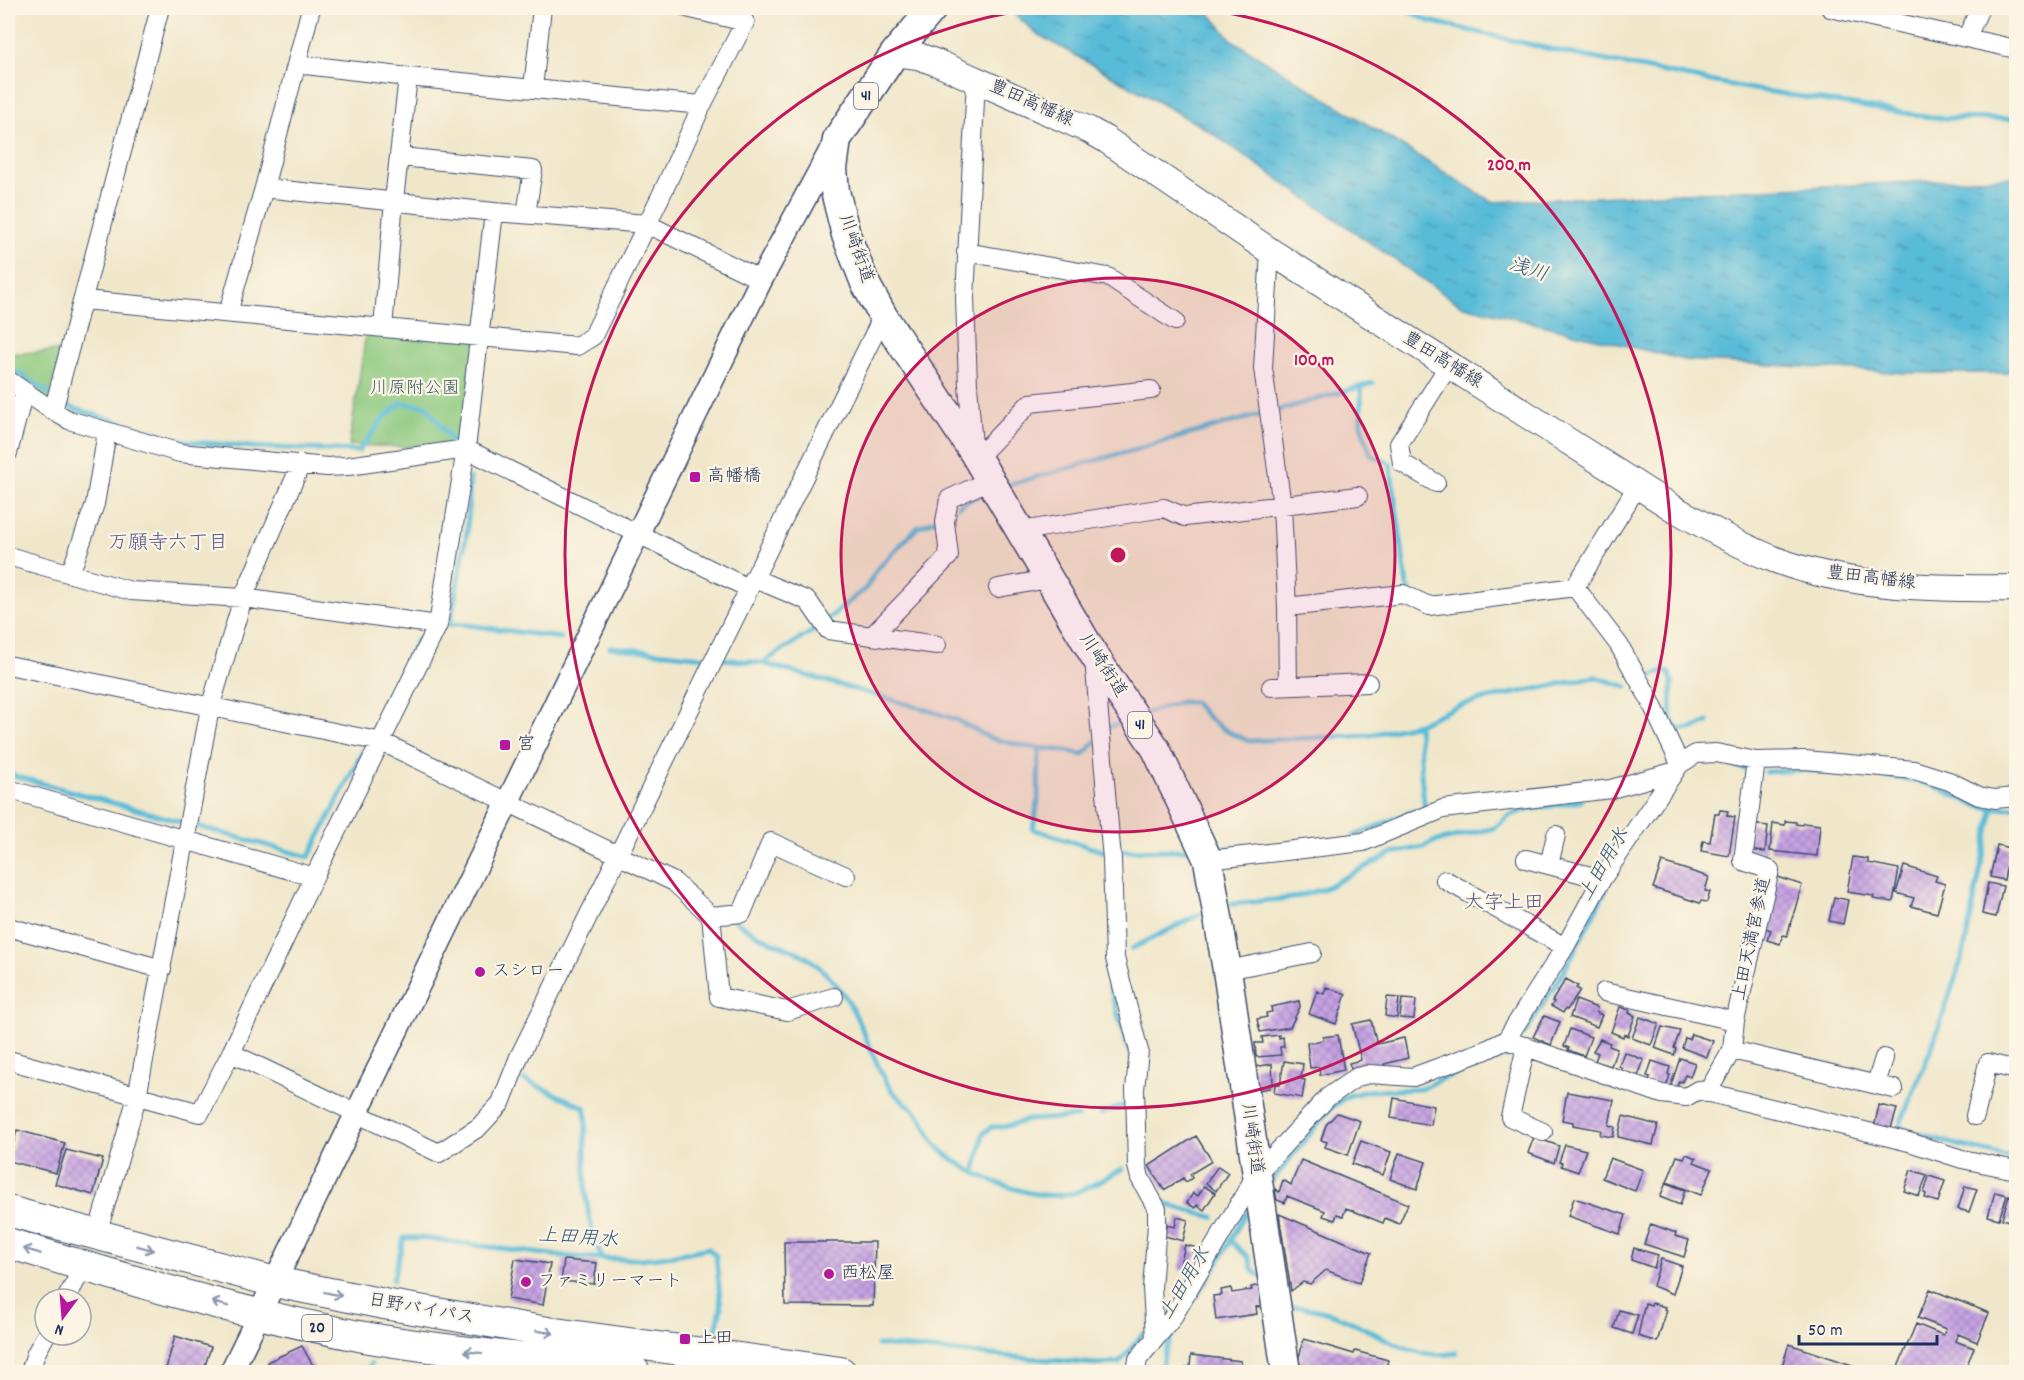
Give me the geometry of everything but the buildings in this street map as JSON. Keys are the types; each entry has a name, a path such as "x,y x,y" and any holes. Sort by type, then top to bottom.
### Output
{"highway":[{"name":"日野バイパス","path":"8,1211 275,1282 384,1304 548,1332 841,1372"},
{"name":"日野バイパス","path":"8,1243 260,1315 395,1342 635,1372"}],"main road":[{"name":"41","path":"895,53 933,8"},
{"name":"豊田高幡線","path":"895,53 918,56 1105,139 1270,251 1673,508 1742,545 1777,560 1848,579 1888,583 2016,588"},
{"name":"川崎街道","path":"895,53 837,139 833,168 835,191 846,235 861,274 883,316 980,464 1094,655 1156,749 1208,860 1227,970 1286,1372"}],"street":[{"path":"53,411 160,8"},
{"path":"228,313 264,188 311,8"},
{"path":"532,88 542,8"},
{"path":"84,300 577,346 593,336 668,183 702,105 745,22 687,8"},
{"path":"1830,8 2016,49"},
{"path":"1967,37 1980,8"},
{"path":"297,64 702,105"},
{"path":"383,328 408,77"},
{"path":"976,80 965,298 968,385 980,464"},
{"path":"231,1372 761,280 837,139"},
{"path":"400,157 533,170 526,214"},
{"path":"264,188 494,212 646,224 761,280"},
{"path":"8,1060 200,1113 438,625 466,448 494,212"},
{"path":"1270,251 1263,368 1282,506 1287,607 1279,686 1368,683"},
{"path":"966,252 1108,277 1175,321"},
{"path":"231,1053 439,1153 479,1127 501,1103 519,1057 883,316"},
{"path":"1436,483 1402,463 1399,444 1449,365"},
{"path":"8,380 69,420 180,453 327,467 348,466 466,448 638,535 751,583 808,601 828,630 937,645"},
{"path":"872,636 949,556 945,522 950,499 1030,404 1151,390"},
{"path":"8,453 24,392"},
{"path":"70,573 95,504 107,432"},
{"path":"97,1234 137,1097 210,708 243,598 301,464"},
{"path":"1575,587 1638,485"},
{"path":"1021,531 1164,508 1185,517 1358,496"},
{"path":"8,556 131,591 243,598 438,625"},
{"path":"998,588 1048,579"},
{"path":"1287,607 1403,594 1428,606 1575,587"},
{"path":"1575,587 1619,645 1649,698 1676,768"},
{"path":"1094,655 1112,859 1115,958 1139,1051 1135,1089 1137,1166 1140,1178 1157,1209 1152,1288 1155,1338"},
{"path":"8,665 382,742 674,882 711,915 718,998 787,1011 834,997"},
{"path":"1208,860 1363,843 1443,809 1611,789 1676,768 1696,754 1716,753 1756,761 1805,760 1914,770 1949,781 1979,796 1995,799 2016,796"},
{"name":"上田天満宮参道","path":"1707,1093 1732,1050 1735,1021 1770,870 1743,861 1756,761"},
{"path":"1136,1372 1138,1359 1171,1320 1256,1175 1328,1097 1357,1077 1370,1074 1413,1077 1486,1050 1506,1040 1565,947 1602,879 1676,768"},
{"path":"8,789 187,836 314,877"},
{"path":"1549,865 1556,835"},
{"path":"711,915 742,913 771,842 846,876"},
{"path":"1526,859 1602,879"},
{"path":"1445,880 1565,947"},
{"path":"8,927 162,969"},
{"path":"1227,970 1312,953"},
{"path":"1604,992 1735,1021"},
{"path":"1506,1040 1662,1094 1686,1097 1698,1090 1909,1142 1962,1159 2016,1170"},
{"path":"1526,1046 1510,1117 1543,1132"},
{"path":"1732,1050 1894,1089"},
{"path":"1876,1084 1884,1058"},
{"path":"1975,1116 1988,1063 2016,1070"},
{"path":"73,1287 84,1266"},
{"path":"30,1372 39,1347"}],"green space":[{"name":"川原附公園","path":"367,327 479,338 466,449 349,445"},
{"path":"70,350 53,411 8,380 8,354"}],"water":[{"name":"浅川","path":"1008,8 1205,8 1232,40 1492,202 2016,177 2016,373 1908,373 1685,360 1460,305 1206,129 1037,34"}],"waterway":[{"path":"1402,8 1429,21 1567,53 1746,88 1936,118 2016,119"},
{"path":"8,366 72,408 183,441 252,447 359,451 383,419 401,403 426,406 456,446"},
{"path":"1279,410 1373,383"},
{"path":"1361,387 1361,425 1371,455 1390,463 1407,586 1410,591"},
{"path":"1004,486 1262,414"},
{"path":"470,478 467,532 450,625 460,624 561,638"},
{"path":"958,506 982,494"},
{"path":"828,619 866,588 878,568 918,527 938,519"},
{"path":"762,663 816,629"},
{"path":"374,729 418,638"},
{"path":"610,647 703,657"},
{"path":"723,659 762,663 931,711 957,720 990,738 1028,747 1083,755 1095,742"},
{"path":"1648,678 1663,671 1669,673 1672,681 1671,713 1675,727 1688,729 1708,722"},
{"path":"1147,713 1180,702 1194,702 1218,726 1249,741 1370,735 1418,724 1458,706 1485,699 1595,677 1627,687"},
{"path":"1106,728 1124,722"},
{"path":"1354,836 1408,813 1425,810 1418,724"},
{"path":"1039,748 1038,801 1033,829 1105,852"},
{"path":"8,774 309,857 363,751"},
{"name":"上田用水","path":"1730,764 1746,769"},
{"name":"上田用水","path":"1765,772 1799,770 1835,772"},
{"name":"上田用水","path":"1883,776 1930,785 1980,806 2016,807"},
{"path":"1232,904 1292,898 1323,889 1392,853 1495,828 1508,816 1526,810 1581,801"},
{"path":"1993,808 1963,955 1933,1044 1900,1124 1904,1129 1946,1142 2016,1159"},
{"path":"1214,848 1234,849"},
{"path":"1117,851 1187,850"},
{"name":"上田用水","path":"1524,1035 1564,971 1606,890"},
{"path":"1131,949 1200,914"},
{"path":"733,919 762,937 801,954 830,978 851,1005 891,1090 920,1117 936,1145 962,1166 998,1183 1036,1194 1053,1195 1082,1190 1122,1169"},
{"path":"1106,960 1109,985 1132,1060"},
{"name":"上田用水","path":"1272,1181 1331,1108 1347,1096 1367,1091 1421,1089 1439,1080 1510,1055"},
{"path":"524,1080 584,1107 587,1206 590,1224 602,1258"},
{"path":"1101,1114 1129,1103"},
{"path":"975,1173 983,1134 991,1127 1004,1127 1028,1120 1078,1117"},
{"path":"1157,1195 1168,1205 1213,1217"},
{"name":"上田用水","path":"1161,1372 1163,1358 1175,1329 1222,1256 1246,1213"},
{"name":"上田用水","path":"393,1280 404,1238 605,1259 650,1258 708,1248 716,1256 721,1308 716,1330"},
{"path":"1230,1240 1248,1257 1253,1271 1261,1277"},
{"path":"1287,1306 1329,1313 1391,1342 1422,1353 1439,1355 1456,1353"},
{"path":"877,1345 1097,1364 1119,1363 1142,1335"},
{"name":"上田用水","path":"365,1372 371,1364"}],"place":[{"name":"高幡橋","path":"695,477"},
{"name":"宮","path":"505,745"},
{"name":"スシロー","path":"480,972"},
{"name":"西松屋","path":"829,1274"},
{"name":"ファミリーマート","path":"526,1282"},
{"name":"上田","path":"685,1339"}],"district":[{"name":"万願寺六丁目","path":"168,544"},
{"name":"大字上田","path":"1504,904"}]}
